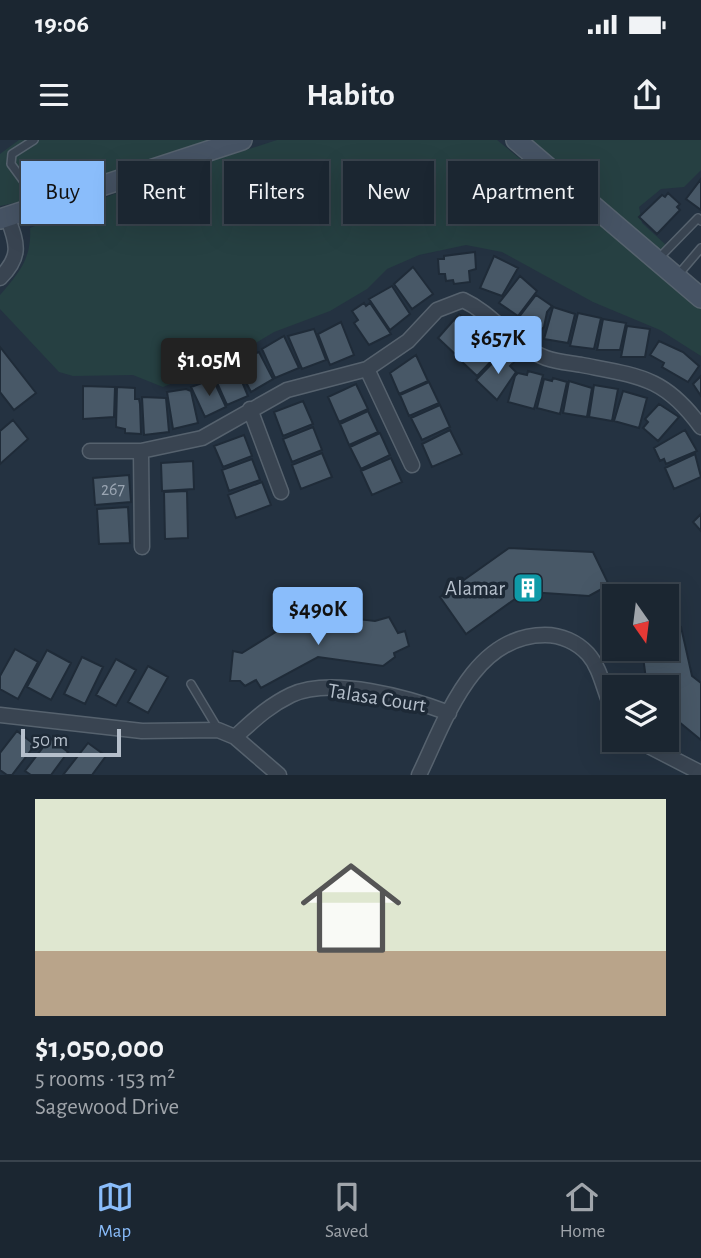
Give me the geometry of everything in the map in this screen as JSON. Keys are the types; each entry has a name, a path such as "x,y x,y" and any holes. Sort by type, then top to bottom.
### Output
{"street":[{"path":"104,186 242,140"},
{"path":"516,140 701,298"},
{"path":"0,278 12,266 17,243 3,221 21,215"},
{"path":"90,451 141,451 201,438 286,390 367,369 408,341 437,310 463,300 485,310 516,343 547,359 643,377 677,395 701,427"},
{"path":"367,369 412,465"},
{"path":"250,409 281,492"},
{"path":"141,451 142,547"},
{"path":"419,775 449,713 475,671 490,656 510,643 540,635 569,640 587,653 602,681"},
{"name":"Talasa Court","path":"234,737 256,716 288,696 322,688 393,697 449,713"},
{"path":"0,715 142,731 218,730 234,737 279,775"},
{"path":"660,752 701,773"}],"lane":[{"path":"21,178 11,164 12,154 34,140"},
{"path":"658,259 698,218 701,221"},
{"path":"678,276 701,248"},
{"path":"191,684 218,730"}],"green space":[{"path":"19,140 212,140 149,161 118,161 118,171 104,176 104,161 21,161 21,202 0,206 0,154"},
{"path":"277,140 497,140 523,161 448,161 448,224 598,222 701,306 701,356 660,330 593,302 502,252 466,245 419,255 387,269 367,289 330,311 274,332 226,361 163,387 133,375 73,376 59,372 0,309 0,295 26,257 30,228 40,224 104,224 104,198 118,192 118,224 210,224 210,162"},
{"path":"530,140 701,140 701,170 684,187 661,189 639,207 642,223 666,245 660,251 598,198 598,161 555,161"}],"building":[{"path":"701,179 701,210 686,199"},
{"path":"668,193 680,204 677,207 680,210 657,234 639,217 662,195 665,197"},
{"path":"475,252 476,269 469,271 470,282 454,284 453,280 446,281 445,274 439,274 438,259"},
{"path":"494,256 518,268 502,296 480,288"},
{"path":"413,267 433,294 412,309 394,284"},
{"path":"520,276 537,291 518,316 499,303"},
{"path":"392,286 410,314 390,330 369,299"},
{"path":"536,295 552,306 547,312 544,327 534,337 516,321"},
{"path":"364,303 366,306 370,303 391,334 369,345 354,323 358,320 352,311"},
{"path":"553,307 575,314 568,343 544,339"},
{"path":"578,313 601,318 594,349 570,346"},
{"path":"459,314 480,331 457,356 438,338"},
{"path":"603,319 626,323 620,350 597,350"},
{"path":"341,322 354,355 330,365 318,334"},
{"path":"627,326 650,329 645,357 621,357"},
{"path":"314,329 326,360 302,369 288,336"},
{"path":"483,334 499,353 477,376 459,359"},
{"path":"284,336 299,368 275,378 262,349"},
{"path":"659,341 683,352 699,366 688,382 662,367 664,363 650,355"},
{"path":"0,347 36,393 14,410 0,392"},
{"path":"259,352 273,379 251,392 235,361"},
{"path":"503,352 514,362 510,366 516,372 497,400 476,380"},
{"path":"416,355 428,381 399,394 390,373"},
{"path":"235,365 248,396 227,405 214,376"},
{"path":"528,371 543,375 534,409 508,402 515,376 518,373 527,375"},
{"path":"701,376 701,396 693,384"},
{"path":"553,378 567,382 560,414 537,408 544,379 552,381"},
{"path":"213,379 226,407 205,417 191,387"},
{"path":"569,381 592,388 587,417 563,413"},
{"path":"429,382 439,403 409,416 400,395"},
{"path":"356,384 368,409 339,422 328,397"},
{"path":"594,385 618,389 612,421 589,417"},
{"path":"83,386 115,387 114,417 83,419"},
{"path":"117,387 135,388 135,399 139,399 140,404 141,434 125,433 125,429 116,427"},
{"path":"186,389 191,391 198,423 173,429 167,392"},
{"path":"623,391 647,398 639,428 614,421"},
{"path":"142,397 166,398 169,432 144,435"},
{"path":"303,401 313,424 283,436 274,412"},
{"path":"659,404 679,417 658,441 643,428 648,422 645,419"},
{"path":"440,405 450,427 422,440 411,418"},
{"path":"368,411 378,432 349,445 340,424"},
{"path":"13,420 28,439 0,464 0,431"},
{"path":"313,427 322,450 292,462 283,439"},
{"path":"450,430 462,454 432,467 422,444"},
{"path":"685,430 697,451 666,464 664,459 660,461 654,448"},
{"path":"380,433 390,455 361,469 350,447"},
{"path":"244,435 252,456 223,467 214,446"},
{"path":"322,453 332,477 301,489 292,465"},
{"path":"695,454 701,477 674,489 665,468"},
{"path":"391,458 402,482 372,495 361,471"},
{"path":"252,459 260,480 229,491 222,470"},
{"path":"193,461 194,489 162,491 161,463"},
{"path":"129,475 131,502 95,505 93,478"},
{"path":"262,482 271,505 236,518 228,495"},
{"path":"187,491 188,538 165,539 164,492"},
{"path":"128,507 130,543 99,544 97,509"},
{"path":"701,514 701,531 693,522"},
{"name":"Alamar","path":"509,548 593,552 609,584 602,584 602,589 589,596 515,591 515,599 466,634 440,597"},
{"path":"306,613 375,621 389,617 398,633 405,631 409,646 394,653 395,657 383,666 318,657 261,688 256,680 245,686 240,681 230,681 233,651 242,653"},
{"path":"679,626 681,627 692,676 701,683 701,740 679,722 679,675 645,675 644,662 679,662"},
{"path":"15,649 38,662 18,699 0,689 0,676"},
{"path":"47,650 71,663 51,700 27,687"},
{"path":"82,657 103,667 85,704 64,694"},
{"path":"116,659 136,670 116,706 96,695"},
{"path":"148,666 168,677 148,713 128,702"},
{"path":"17,731 35,745 12,775 7,775 0,770 0,753"},
{"path":"50,738 68,752 51,775 31,775 25,771"},
{"path":"88,743 106,756 92,775 63,775"}],"place":[{"name":"Alamar","path":"528,588"}]}
